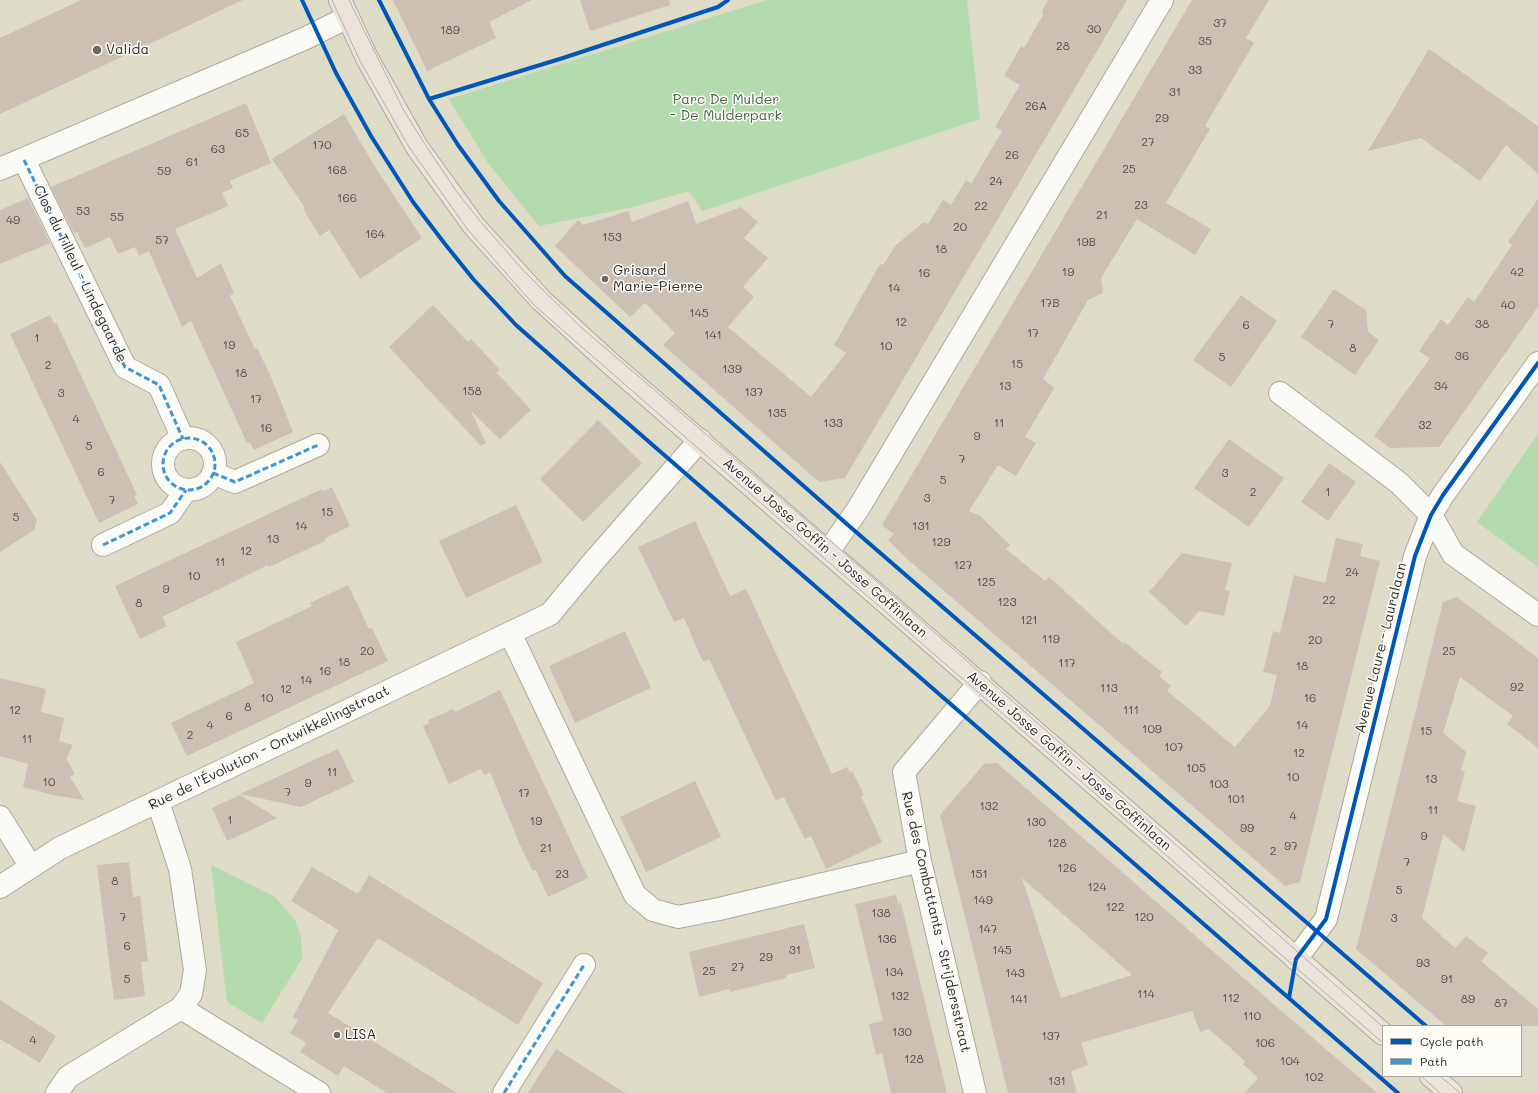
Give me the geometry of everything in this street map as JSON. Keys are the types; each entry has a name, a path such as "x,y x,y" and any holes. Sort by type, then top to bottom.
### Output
{"main road":[{"name":"Avenue Josse Goffin - Josse Goffinlaan","path":"344,8 367,58 417,147 474,226 541,300 611,364 980,682 1382,1033"},
{"path":"1432,1077 1451,1093"}],"street":[{"path":"828,552 858,509 1162,0"},
{"path":"0,169 306,38 344,8"},
{"name":"Clos du Tilleul - Lindegaarde","path":"24,160 125,367 159,385 183,439"},
{"name":"Avenue Laure - Lauralaan","path":"1296,959 1326,920 1415,556 1431,515 1443,495 1538,362"},
{"path":"1280,394 1399,483 1431,515 1454,554 1538,615"},
{"path":"183,439 194,439 204,443 211,452 215,462 213,473 207,483 198,489 186,490 174,486 166,478 162,466 164,454 172,444 183,439"},
{"name":"Rue de l'Évolution - Ontwikkelingstraat","path":"0,887 60,848 550,614 594,561 700,440"},
{"path":"213,473 234,482 318,445"},
{"path":"103,545 170,513 186,490"},
{"path":"510,633 635,895 654,910 678,917 719,909 920,861"},
{"name":"Rue des Combattants - Strijdersstraat","path":"975,1093 920,861 904,772 980,682"},
{"path":"57,1093 68,1077 181,1008 191,994 195,970 180,869 158,802"},
{"path":"0,817 31,867"},
{"path":"504,1093 584,965"},
{"path":"181,1008 319,1093"}],"green space":[{"name":"Parc De Mulder - De Mulderpark","path":"767,0 967,0 980,119 702,211 689,191 629,208 539,226 488,163 449,99"},
{"path":"1538,434 1538,567 1477,522"},
{"path":"211,865 275,897 295,920 301,937 302,959 262,1023 227,1002"}],"building":[{"path":"81,0 243,0 0,114 0,38"},
{"path":"393,0 532,0 489,22 496,38 427,71"},
{"path":"580,0 669,0 670,5 590,31"},
{"path":"1048,0 1127,0 845,478 819,482 663,345 675,333 645,303 630,317 555,246 578,220 583,225 628,211 632,222 688,201 696,224 741,207 758,222 744,238 768,258 743,287 754,297 728,327 811,397 846,353 834,345 880,264 883,265 896,245 924,222 928,224 943,200 951,205 966,180 971,184 1002,131 995,127 1020,85 1004,76 1021,46 1024,48 1043,15 1042,11"},
{"path":"1192,0 1269,0 1246,38 1254,43 1205,126 1210,129 1166,203 1211,229 1195,255 1137,219 1101,278 1103,293 1088,300 1043,379 1054,388 1025,437 1036,443 1016,476 998,465 969,511 980,516 1010,545 1006,549 1045,581 1049,577 1123,644 1124,642 1162,672 1159,676 1171,686 1167,691 1235,747 1270,706 1277,675 1263,672 1273,631 1280,633 1294,575 1325,583 1336,538 1363,544 1360,556 1380,561 1300,882 1285,886 905,557 888,540 894,534 882,525"},
{"path":"1429,49 1538,126 1538,174 1506,145 1480,181 1421,138 1368,151"},
{"path":"246,103 271,163 230,181 233,188 222,193 228,206 175,229 197,278 221,263 234,293 230,296 255,349 257,348 271,377 293,432 254,450 250,442 247,443 191,321 182,327 149,251 139,256 135,247 118,254 110,237 85,248 77,232 74,233 51,187"},
{"path":"344,114 373,164 422,238 360,279 329,230 320,236 303,209 305,208 272,159"},
{"path":"28,198 50,243 0,264 0,210"},
{"path":"1538,199 1538,307 1439,447 1390,448 1374,436 1430,358 1419,351 1441,319 1448,325 1468,297 1474,302 1512,245 1508,242"},
{"path":"1334,289 1366,310 1368,332 1379,340 1355,375 1301,337"},
{"path":"1241,295 1277,321 1231,387 1193,360"},
{"path":"433,305 468,342 471,339 500,370 496,372 531,410 500,439 471,411 486,443 481,446 389,347"},
{"path":"50,315 54,324 56,322 137,495 134,496 138,504 99,523 10,334"},
{"path":"598,420 642,463 583,522 540,479"},
{"path":"1229,439 1284,478 1249,527 1194,488"},
{"path":"0,462 37,520 34,530 0,552"},
{"path":"1329,463 1356,482 1328,521 1301,502"},
{"path":"332,487 350,526 324,539 325,541 269,567 268,565 162,617 167,626 140,639 115,586 322,489 323,491"},
{"path":"516,505 543,562 466,598 439,541"},
{"path":"695,521 730,596 746,589 832,774 847,767 850,772 852,771 864,795 861,796 882,842 826,869 811,836 805,839 784,797 776,801 709,659 703,662 684,618 674,622 638,547"},
{"path":"1182,553 1232,563 1225,590 1230,591 1224,616 1199,611 1186,626 1149,592"},
{"path":"348,585 369,629 372,628 388,661 187,756 171,723 254,683 236,642 312,606 310,603"},
{"path":"1457,597 1538,658 1538,748 1507,724 1513,716 1460,677 1443,733 1466,752 1461,771 1465,771 1457,801 1476,806 1464,852 1443,834 1422,918 1455,948 1466,936 1488,953 1481,961 1538,1009 1538,1026 1445,1025 1356,949 1443,602"},
{"path":"625,631 651,688 575,723 549,666"},
{"path":"0,678 46,689 41,712 64,718 59,741 73,745 66,759 75,774 70,777 84,800 52,795 23,787 28,764 0,756"},
{"path":"500,690 588,878 548,897 536,870 533,871 520,845 490,772 484,775 481,769 449,784 423,726 429,723 428,720 453,709 455,712"},
{"path":"338,749 354,782 301,807 240,794"},
{"path":"997,763 1377,1093 1245,1093 1258,1078 1243,1064 1245,1061 1209,1029 1200,1032 1192,1011 1081,1043 1088,1065 1071,1071 1077,1093 1008,1093 940,815 984,764","holes":["1022,878 1132,975 1061,998"]},
{"path":"695,781 721,837 646,872 620,817"},
{"path":"240,795 277,818 227,841 212,808"},
{"path":"129,862 133,897 140,896 148,961 141,962 145,996 114,1000 97,865"},
{"path":"312,867 358,894 369,875 543,983 518,1025 378,938 328,1013 457,1093 387,1093 344,1066 338,1076 300,1052 306,1043 290,1033 298,1020 293,1017 338,930 291,901"},
{"path":"896,895 898,904 901,903 947,1093 891,1093 882,1053 876,1055 869,1024 883,1021 855,904"},
{"path":"804,924 815,968 786,975 786,978 730,992 729,989 699,997 689,952"},
{"path":"0,1000 56,1036 40,1063 0,1039"},
{"path":"556,1049 625,1093 528,1093"}],"tram line":[{"path":"332,0 360,61 409,147 468,230 535,306 1382,1042"},
{"path":"349,0 403,109 426,146 457,192 480,221 522,269 547,294 582,328 834,544 1382,1026"},
{"path":"1422,1077 1440,1093"},
{"path":"1441,1077 1460,1093"}],"marked path":[{"path":"24,160 125,367 159,385 183,439"},
{"path":"189,438 199,440 207,446 213,454 215,464 213,474 207,482 199,488 189,490 179,488 171,482 165,474 163,464 165,454 171,446 179,440 189,438"},
{"path":"213,473 235,482 318,445"},
{"path":"103,545 170,513 186,490"},
{"path":"504,1093 584,965"}],"cycle path":[{"path":"302,0 336,73 371,136 413,202 474,280 516,325 1398,1093"},
{"path":"379,0 429,99 458,145 499,201 565,276 848,525 1425,1025"},
{"path":"429,99 563,58 718,7 728,0"},
{"path":"1289,998 1296,959 1326,919 1415,556 1431,515 1443,495 1538,363"}],"place":[{"name":"Valida","path":"97,50"},
{"name":"Grisard Marie-Pierre","path":"605,279"},
{"name":"LISA","path":"337,1035"}]}
